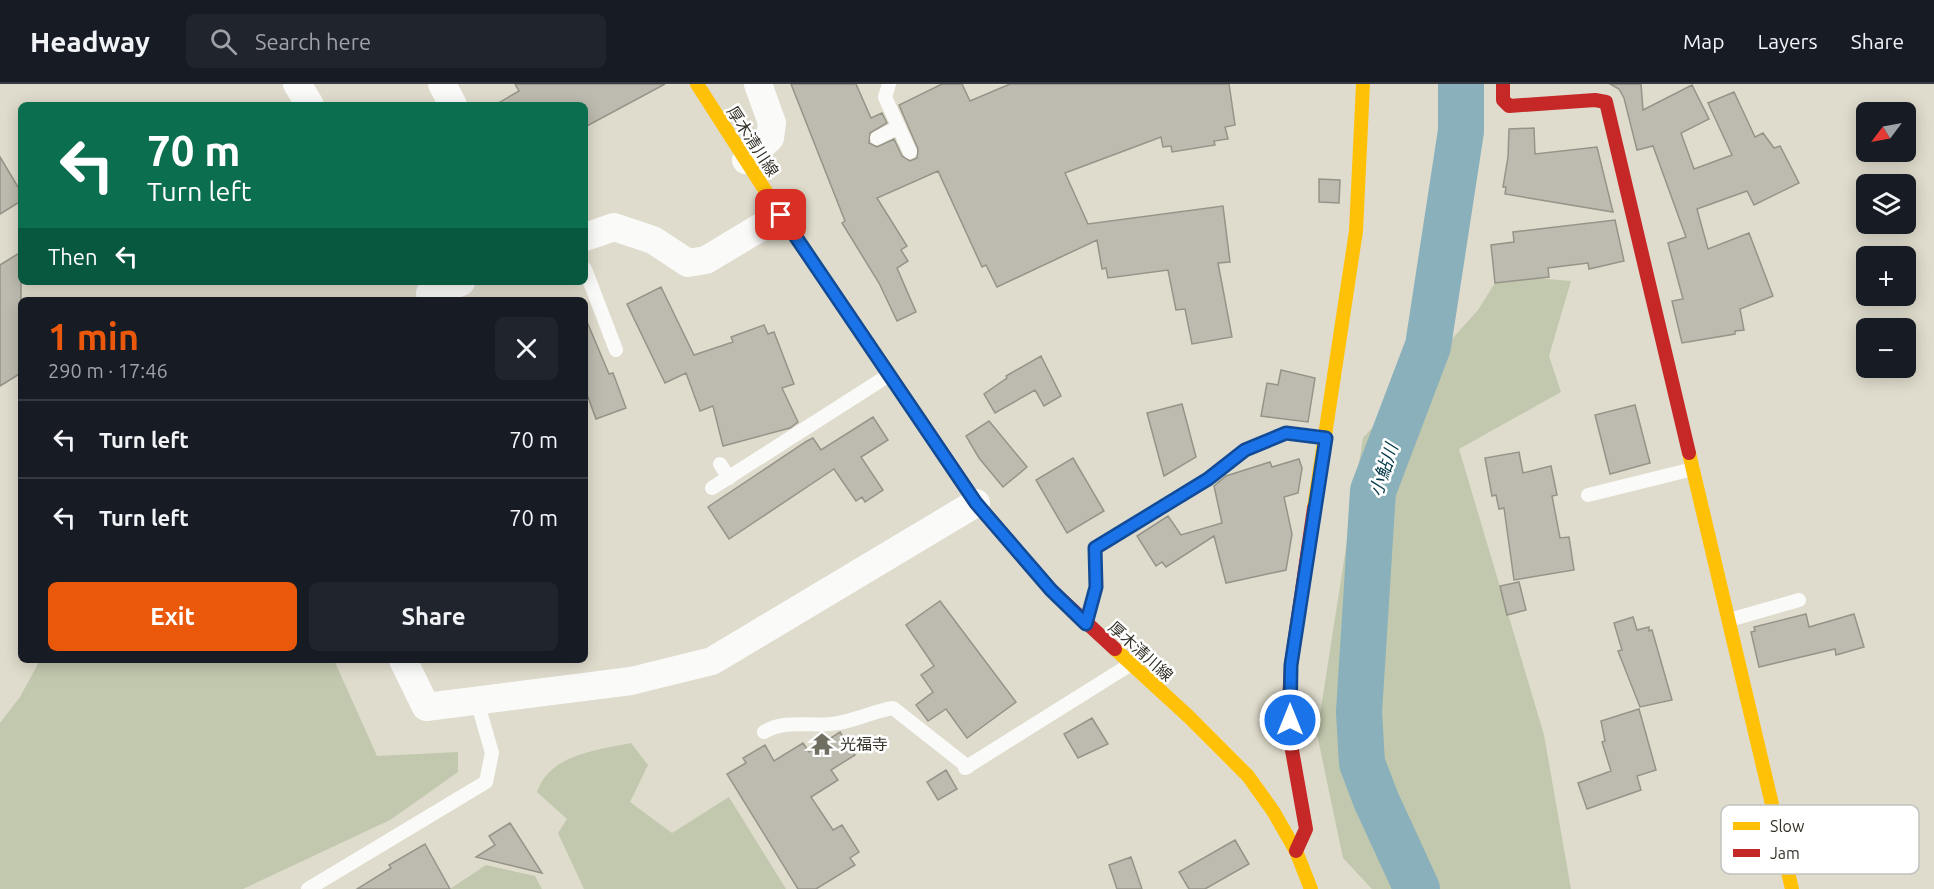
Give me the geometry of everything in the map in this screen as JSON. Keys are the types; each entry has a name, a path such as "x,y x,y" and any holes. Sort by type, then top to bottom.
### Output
{"street":[{"path":"297,84 308,102"},
{"path":"442,84 451,102"},
{"name":"厚木清川線","path":"697,84 781,215 976,503 1051,590 1188,716 1248,776 1273,811 1296,851 1311,889"},
{"path":"746,160 770,138 772,123 758,84"},
{"path":"1296,851 1306,829 1290,739 1291,665 1356,231 1363,84"},
{"path":"1503,84 1503,100 1509,106 1595,100 1606,102 1772,805"},
{"path":"588,236 614,226 653,240 688,263 706,260 781,215"},
{"path":"428,292 451,285"},
{"path":"404,663 426,707 631,681 712,661 976,503"},
{"path":"1788,874 1792,889"}],"lane":[{"path":"889,84 885,97 910,152"},
{"path":"877,138 899,127"},
{"path":"588,277 616,350"},
{"path":"712,488 889,375"},
{"path":"1086,624 1096,587 1095,548 1208,479 1245,450 1286,433 1326,438"},
{"path":"720,464 729,478"},
{"path":"1588,495 1693,469"},
{"path":"1729,620 1799,600"},
{"path":"764,732 786,724 840,723 873,711 893,708 967,768 1131,664"},
{"path":"308,889 486,782 492,753 477,701"}],"green space":[{"path":"1500,275 1571,281 1549,356 1561,392 1459,449 1544,735 1571,889 1372,889 1343,858 1317,734 1363,438 1478,310"},
{"path":"38,663 335,663 377,756 458,752 458,772 390,820 243,889 0,889 0,723 20,697"},
{"path":"631,743 648,765 630,802 672,833 729,797 786,889 584,889 558,833 567,819 537,792 543,779 563,762 590,752"},
{"path":"486,865 535,876 542,889 450,889"}],"building":[{"path":"515,84 665,84 588,125 588,102 500,102 519,91"},
{"path":"791,84 856,84 871,118 882,113 887,123 870,133 869,143 877,147 894,139 902,156 910,161 917,158 918,149 899,105 942,84 962,84 970,101 1010,84 1229,84 1235,125 1225,127 1228,139 1214,141 1215,145 1172,152 1171,146 1163,147 1161,137 1065,173 1088,224 1223,206 1230,262 1218,263 1232,337 1192,344 1185,309 1176,310 1168,270 1108,278 1106,268 1102,269 1097,240 997,287 986,265 982,267 938,171 877,198 907,246 901,250 908,261 897,268 916,312 897,321 879,283 842,223 845,221"},
{"path":"1610,84 1641,84 1643,110 1692,85 1709,119 1681,133 1694,169 1732,155 1708,103 1734,92 1755,137 1763,133 1774,148 1780,146 1799,183 1754,205 1747,191 1697,209 1708,249 1749,233 1773,296 1740,309 1744,330 1735,331 1735,334 1682,343 1672,301 1683,299 1668,243 1686,237 1653,146 1637,150 1624,98 1619,89"},
{"path":"1534,128 1535,154 1597,147 1613,212 1505,194 1506,187 1503,187 1508,157 1509,129"},
{"path":"0,157 18,187 18,203 0,214"},
{"path":"1319,179 1340,180 1339,203 1319,202"},
{"path":"1615,220 1624,261 1589,269 1588,263 1548,268 1549,277 1495,283 1491,245 1514,242 1513,232"},
{"path":"18,254 18,285 21,285 21,297 18,297 18,375 0,386 0,265"},
{"path":"661,287 694,355 733,342 731,337 764,325 768,334 774,332 794,384 782,388 798,422 790,428 723,446 713,406 700,411 686,373 665,383 627,304"},
{"path":"588,324 609,374 613,373 626,408 596,419 588,397"},
{"path":"1041,356 1061,396 1044,406 1035,390 995,413 984,394 1007,378 1006,376"},
{"path":"1281,370 1315,378 1308,422 1261,416 1267,383 1278,385"},
{"path":"1182,404 1196,457 1164,476 1147,413"},
{"path":"1635,405 1650,463 1610,474 1595,415"},
{"path":"873,417 888,440 861,457 883,490 865,502 862,497 856,501 834,469 729,539 708,507 807,441 813,438 821,450"},
{"path":"989,421 1027,467 1003,487 979,458 966,436"},
{"path":"1519,452 1523,473 1551,466 1557,495 1552,496 1560,538 1569,537 1574,570 1514,580 1504,508 1499,509 1496,495 1492,496 1485,458"},
{"path":"1073,458 1104,511 1067,533 1036,480"},
{"path":"1299,459 1302,468 1298,493 1284,497 1292,534 1286,570 1226,583 1214,536 1166,567 1162,562 1156,566 1137,536 1168,516 1181,535 1222,523 1214,486 1226,476 1270,462 1272,467"},
{"path":"1519,582 1526,610 1507,615 1500,586"},
{"path":"940,601 1016,702 967,738 946,709 928,721 916,705 933,692 921,675 934,666 906,625"},
{"path":"1806,614 1809,627 1854,614 1864,647 1836,655 1835,649 1759,667 1751,632 1755,631 1754,627"},
{"path":"1633,617 1637,630 1649,627 1649,631 1652,630 1672,700 1640,707 1618,651 1622,650 1614,623"},
{"path":"1639,709 1656,770 1637,776 1641,790 1587,809 1578,783 1611,771 1602,742 1605,741 1601,721"},
{"path":"1092,718 1108,744 1078,758 1064,734"},
{"name":"光福寺","path":"840,732 855,755 831,770 838,780 811,797 833,830 842,825 859,852 850,858 855,865 816,889 798,889 727,774 746,763 743,758 765,745 774,761 803,743 809,752"},
{"path":"946,770 957,789 938,800 927,782"},
{"path":"510,823 542,873 476,857 495,845 489,836"},
{"path":"1235,840 1249,864 1205,889 1189,889 1179,872"},
{"path":"425,844 450,889 357,889 391,868 389,865"},
{"path":"1131,857 1142,889 1117,889 1109,865"}],"waterway":[{"name":"小鮎川","path":"1417,889 1376,800 1362,763 1359,712 1373,491 1428,346 1461,131 1461,84"}],"traffic: slow":[{"path":"697,84 781,215 918,417"},
{"path":"1314,508 1356,231 1363,84"},
{"path":"1689,453 1772,805"},
{"path":"1115,649 1188,716 1248,776 1273,811 1296,851 1311,889"},
{"path":"1788,874 1792,889"}],"traffic: jam":[{"path":"1503,84 1503,100 1509,106 1595,100 1606,102 1689,453"},
{"path":"918,417 976,503 1051,590 1115,649"},
{"path":"1296,851 1306,829 1290,739 1289,702 1291,665 1314,508"}],"place":[{"name":"光福寺","path":"822,744"}],"route":[{"path":"781,215 976,503 1051,590 1086,624 1096,587 1095,548 1208,479 1245,450 1286,433 1326,438 1291,665 1290,720"}]}
